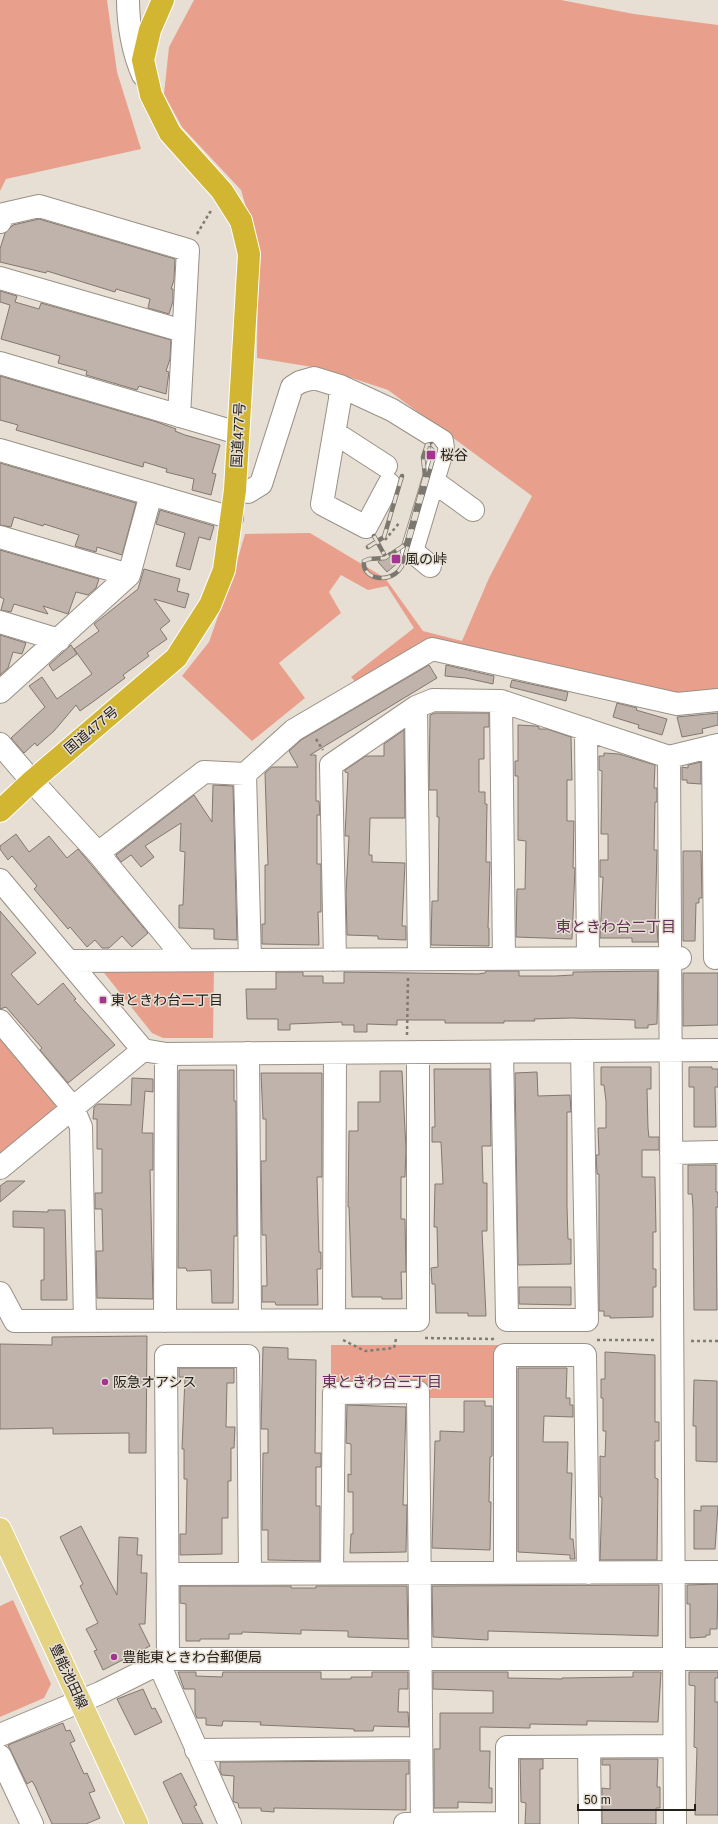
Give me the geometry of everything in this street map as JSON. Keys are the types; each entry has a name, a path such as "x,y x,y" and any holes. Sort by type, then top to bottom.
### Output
{"highway":[{"name":"国道477号","path":"0,811 32,781 176,658 212,598 224,570 236,490 249,254 241,222 222,191 170,133 151,95 143,60 150,30 163,0"}],"main road":[{"name":"豊能池田線","path":"0,1529 137,1824"}],"street":[{"path":"128,0 128,12 138,64 151,95"},
{"path":"0,222 4,214 39,206 188,250 179,416"},
{"path":"0,278 184,331"},
{"path":"0,363 238,433"},
{"path":"236,490 248,492 261,484 292,387 300,382 314,378 340,386 392,410 442,441 444,448 412,551 430,566"},
{"path":"334,433 388,475 366,527 322,504 334,433 340,399 340,386"},
{"path":"0,450 232,518"},
{"path":"433,481 474,510"},
{"path":"0,692 129,575 151,494"},
{"path":"0,537 129,575"},
{"path":"0,622 59,640"},
{"path":"98,853 204,772 245,774 294,730 432,649 677,704 718,700"},
{"path":"335,960 331,765 416,707 433,700 501,701 669,756 716,745 696,958 670,1050 674,1824"},
{"path":"501,701 504,959"},
{"path":"414,959 416,707"},
{"path":"586,729 588,958"},
{"path":"0,744 98,853 186,960"},
{"path":"669,756 696,958"},
{"path":"245,774 250,960"},
{"path":"0,880 143,1050 166,1054 718,1050"},
{"path":"69,961 696,958"},
{"path":"0,1021 73,1108 81,1127 85,1321"},
{"path":"0,1168 143,1050"},
{"path":"502,1052 506,1320 587,1320 582,1051"},
{"path":"0,1293 15,1321 418,1320 412,1052"},
{"path":"248,1053 250,1320"},
{"path":"334,1320 335,1053"},
{"path":"165,1320 166,1054"},
{"path":"671,1153 718,1152"},
{"path":"505,1573 505,1355 585,1355 588,1572"},
{"path":"230,1824 196,1750 163,1662 168,1574 166,1356 248,1356 250,1574"},
{"path":"332,1573 334,1393 418,1392 422,1824"},
{"path":"168,1574 718,1572"},
{"path":"0,1735 81,1702 163,1662 420,1659 718,1659"},
{"path":"405,1824 507,1824 507,1747 674,1746"},
{"path":"589,1747 590,1824"},
{"path":"196,1750 421,1748"},
{"path":"0,1756 30,1824"}],"path":[{"path":"188,250 210,212 241,222"},
{"path":"307,723 331,765"},
{"path":"412,1052 414,959"}],"shaded area":[{"path":"0,0 107,0 117,72 141,149 6,179 0,191"},
{"path":"194,0 561,0 634,14 718,25 718,694 670,698 428,641 360,687 351,677 414,628 387,586 368,590 341,575 329,592 341,613 279,663 305,698 252,741 182,676 209,642 235,568 245,534 310,533 385,578 423,631 462,641 489,578 532,496 388,390 325,369 257,358 258,249 241,190 182,127 164,94 169,47"},
{"path":"101,969 214,969 213,1038 163,1038 152,1033"},
{"path":"0,1033 59,1106 0,1154"},
{"path":"331,1345 499,1345 499,1398 425,1398 331,1387"},
{"path":"13,1600 51,1684 44,1698 0,1717 0,1606"}],"building":[{"path":"39,219 175,259 174,280 171,289 173,289 173,301 169,314 148,308 150,299 116,289 115,292 47,271 46,273 0,262 0,249 5,233 13,225"},
{"path":"0,291 17,296 15,302 39,309 41,303 171,340 170,359 166,371 169,372 166,394 139,386 137,390 86,375 87,371 58,363 60,356 1,339 10,305 0,302"},
{"path":"0,376 157,422 176,429 175,431 185,435 220,445 212,473 216,474 211,495 192,490 194,479 166,472 167,469 144,462 143,467 16,430 18,425 0,420"},
{"path":"0,463 136,503 122,555 97,547 96,552 75,546 79,535 44,524 43,526 14,517 11,527 0,525"},
{"path":"160,510 214,526 210,540 199,537 190,570 176,566 185,533 156,524"},
{"path":"0,550 99,579 96,588 88,595 76,592 68,614 43,606 48,614 14,604 11,612 1,610 4,599 0,597"},
{"path":"390,552 400,561 387,572 378,562"},
{"path":"144,569 180,579 177,591 189,594 185,608 154,599 170,621 160,629 167,639 147,653 149,656 123,675 125,678 94,701 80,711 76,705 54,731 37,746 35,743 24,753 11,738 45,707 29,686 42,677 57,699 92,674 74,649 99,631 94,624 138,589"},
{"path":"0,635 26,643 22,654 13,652 8,668 0,675"},
{"path":"71,645 77,654 53,671 49,665"},
{"path":"429,665 437,678 310,755 316,755 316,801 319,801 320,815 317,815 317,864 321,864 321,912 318,912 319,945 262,944 262,924 265,924 265,865 268,865 265,773 272,767 298,767 289,751 301,740"},
{"path":"446,665 494,676 493,684 466,678 445,676"},
{"path":"512,680 568,692 566,701 510,687"},
{"path":"617,703 637,708 636,710 667,719 662,735 638,728 639,725 613,717"},
{"path":"435,713 489,713 489,727 484,727 484,759 479,759 479,792 485,792 485,804 487,804 486,862 490,862 488,928 489,946 431,945 432,901 438,901 439,817 437,817 437,790 429,790 430,715"},
{"path":"718,713 718,725 702,729 703,733 682,737 677,717"},
{"path":"518,725 536,726 539,727 539,729 547,729 571,737 572,780 567,780 567,821 574,821 573,868 575,868 572,939 516,937 517,889 525,889 526,841 518,840 518,776 515,776 515,761 518,761"},
{"path":"404,730 405,818 370,818 369,855 372,855 372,862 405,863 402,926 406,926 406,940 378,939 378,936 347,935 346,893 349,836 345,836 348,773 345,772 345,770 366,756 384,756 384,744"},
{"path":"604,753 619,754 655,765 654,788 657,788 657,802 655,802 654,850 657,850 655,926 657,926 658,942 632,942 632,938 600,938 603,877 600,877 600,860 608,860 608,834 601,834 602,771 599,770 599,756 604,756"},
{"path":"701,762 701,784 687,783 687,780 682,780 682,767 688,768 688,765"},
{"path":"213,785 233,786 237,940 214,939 214,929 179,928 179,905 183,905 185,852 180,851 181,823 145,846 154,857 141,867 131,855 121,862 116,855 194,795 212,822"},
{"path":"16,834 29,852 49,836 67,858 78,849 148,933 132,947 122,936 109,948 102,948 95,940 87,947 70,927 68,929 34,889 37,886 12,856 8,860 0,849 0,846"},
{"path":"683,851 701,851 702,898 699,898 699,903 696,903 695,941 683,941"},
{"path":"0,911 36,953 11,974 38,1005 63,983 76,999 74,1000 115,1045 68,1083 40,1050 42,1048 6,1007 0,1009"},
{"path":"486,971 519,971 519,976 555,976 573,975 573,972 658,971 657,1024 648,1025 648,1028 635,1028 635,1020 572,1018 534,1019 535,1021 504,1021 504,1023 445,1023 445,1020 397,1020 397,1025 367,1024 367,1032 354,1032 354,1025 342,1025 342,1022 290,1024 290,1030 278,1030 278,1019 247,1019 246,989 276,989 276,972 303,972 303,976 323,976 323,983 344,983 344,972 478,974 485,973"},
{"path":"683,973 718,973 718,1025 683,1026"},
{"path":"601,1067 651,1067 651,1089 647,1089 648,1128 649,1137 659,1137 659,1150 642,1150 642,1177 655,1177 656,1232 653,1232 653,1269 656,1269 656,1287 653,1287 653,1317 610,1318 610,1316 604,1316 604,1311 599,1311 599,1174 597,1174 596,1155 599,1155 598,1128 606,1128 606,1101 604,1085 601,1085"},
{"path":"689,1067 712,1067 712,1069 718,1069 718,1087 715,1087 716,1127 694,1127 694,1087 689,1087"},
{"path":"434,1069 490,1069 491,1146 482,1146 483,1183 487,1183 487,1231 482,1231 486,1316 468,1316 468,1313 436,1313 435,1284 432,1284 431,1268 438,1267 437,1227 434,1227 435,1184 443,1184 441,1142 432,1142 432,1127 435,1127"},
{"path":"179,1070 234,1070 234,1101 236,1101 237,1236 234,1236 233,1303 212,1303 211,1270 187,1271 186,1268 178,1268"},
{"path":"380,1071 402,1071 406,1149 405,1177 401,1177 401,1219 405,1219 406,1272 401,1272 402,1299 352,1297 348,1207 349,1131 358,1131 358,1102 380,1102"},
{"path":"537,1072 538,1096 570,1095 571,1112 567,1112 567,1207 568,1239 571,1239 571,1264 518,1265 515,1073"},
{"path":"261,1073 322,1073 322,1177 317,1177 319,1252 321,1252 321,1269 317,1269 318,1305 276,1305 275,1302 262,1302 262,1286 267,1286 266,1235 262,1235 261,1161 266,1161 266,1119 263,1119"},
{"path":"132,1078 153,1079 153,1092 145,1091 142,1133 153,1133 153,1170 150,1170 153,1299 97,1298 96,1251 103,1251 102,1209 95,1209 95,1193 102,1193 102,1149 97,1149 97,1119 93,1119 94,1107 98,1104 131,1105"},
{"path":"688,1165 716,1165 716,1192 718,1192 718,1207 716,1207 717,1310 694,1310 693,1208 692,1194 688,1194"},
{"path":"7,1181 25,1181 0,1202 0,1186"},
{"path":"48,1210 65,1210 67,1300 41,1300 41,1280 44,1280 44,1228 13,1227 13,1211 48,1212"},
{"path":"519,1287 571,1287 571,1305 519,1304"},
{"path":"147,1336 146,1453 129,1453 129,1433 53,1434 53,1428 0,1429 0,1344 52,1345 52,1337"},
{"path":"263,1347 288,1348 288,1359 316,1360 315,1453 321,1453 321,1467 316,1467 316,1506 320,1506 320,1561 268,1560 268,1530 262,1530 263,1453 268,1453 268,1429 261,1429"},
{"path":"605,1352 655,1355 655,1422 659,1422 659,1441 655,1441 655,1478 658,1479 657,1560 600,1560 602,1497 600,1497 600,1456 605,1457 606,1431 603,1431 603,1398 601,1398 601,1379 605,1379"},
{"path":"179,1368 234,1368 234,1383 227,1383 226,1427 235,1427 234,1448 231,1448 231,1481 228,1481 228,1518 222,1518 222,1554 180,1555 180,1534 186,1534 187,1479 184,1479 184,1449 182,1449 185,1377 179,1377"},
{"path":"518,1368 567,1368 566,1398 570,1398 570,1405 573,1405 573,1417 544,1416 543,1442 568,1442 567,1473 572,1473 570,1539 573,1539 575,1559 570,1559 570,1555 518,1552"},
{"path":"694,1380 717,1381 717,1462 696,1461 696,1426 693,1426"},
{"path":"464,1401 485,1401 485,1406 492,1406 492,1456 490,1457 489,1502 491,1502 490,1550 432,1548 435,1441 440,1441 440,1431 464,1432"},
{"path":"347,1405 406,1407 403,1505 407,1505 406,1552 350,1553 351,1534 353,1534 353,1492 348,1492 348,1474 351,1475 351,1444 346,1443"},
{"path":"701,1506 718,1506 715,1549 694,1549 694,1510 701,1511"},
{"path":"81,1526 117,1595 119,1537 138,1538 137,1555 142,1555 141,1573 147,1573 145,1624 139,1624 150,1646 103,1670 94,1651 97,1650 86,1629 98,1623 80,1586 83,1584 60,1537"},
{"path":"718,1584 717,1629 710,1629 710,1635 706,1635 706,1637 690,1638 690,1604 687,1604 687,1585"},
{"path":"659,1585 658,1636 488,1631 488,1640 433,1637 432,1586"},
{"path":"180,1586 291,1586 291,1588 316,1588 316,1586 407,1586 408,1639 348,1637 348,1631 301,1630 301,1634 242,1632 242,1634 229,1634 229,1639 200,1639 200,1641 186,1641 186,1604 180,1603"},
{"path":"178,1672 196,1672 196,1676 222,1677 223,1672 321,1672 321,1679 351,1679 351,1677 372,1677 372,1672 408,1672 408,1689 399,1689 398,1712 408,1712 409,1727 374,1726 373,1731 354,1731 354,1729 260,1725 261,1722 223,1721 222,1726 206,1725 206,1718 197,1718 195,1713 195,1689 184,1689"},
{"path":"433,1672 508,1672 508,1678 562,1679 633,1677 633,1672 661,1672 658,1722 587,1721 587,1725 530,1724 530,1728 480,1727 480,1751 490,1751 489,1788 492,1788 492,1803 458,1802 458,1808 434,1808 434,1749 440,1749 440,1713 493,1713 493,1691 433,1689"},
{"path":"689,1672 718,1672 718,1678 715,1678 715,1702 718,1702 718,1815 695,1815 697,1748 694,1747 695,1686 689,1685"},
{"path":"143,1689 152,1709 155,1708 162,1722 135,1735 117,1699"},
{"path":"63,1723 66,1731 70,1730 75,1741 70,1743 84,1774 87,1773 95,1791 89,1793 100,1818 86,1824 52,1824 35,1786 32,1781 27,1784 8,1745"},
{"path":"520,1759 543,1759 543,1769 540,1769 540,1824 525,1824 526,1803 521,1802"},
{"path":"602,1759 658,1759 657,1787 660,1787 660,1808 656,1808 656,1824 602,1824 602,1788 610,1789 610,1765 602,1765"},
{"path":"409,1761 409,1774 406,1774 406,1810 274,1808 274,1812 261,1811 261,1808 239,1808 238,1803 233,1801 234,1776 222,1775 220,1771 220,1762"},
{"path":"181,1773 197,1805 194,1806 203,1824 183,1824 163,1782"}],"railway":[{"path":"432,444 436,449 402,566 391,576 385,578 372,576 364,567 364,561 369,559 385,558 406,544 425,476 423,457 427,445 432,444"},
{"path":"368,547 384,537 402,476"},
{"path":"374,536 384,554"}],"place":[{"name":"桜谷","path":"431,455"},
{"name":"風の峠","path":"396,559"},
{"name":"東ときわ台二丁目","path":"103,1000"},
{"name":"阪急オアシス","path":"105,1382"},
{"name":"豊能東ときわ台郵便局","path":"114,1657"}],"district":[{"name":"東ときわ台二丁目","path":"616,927"},
{"name":"東ときわ台三丁目","path":"382,1382"}]}
